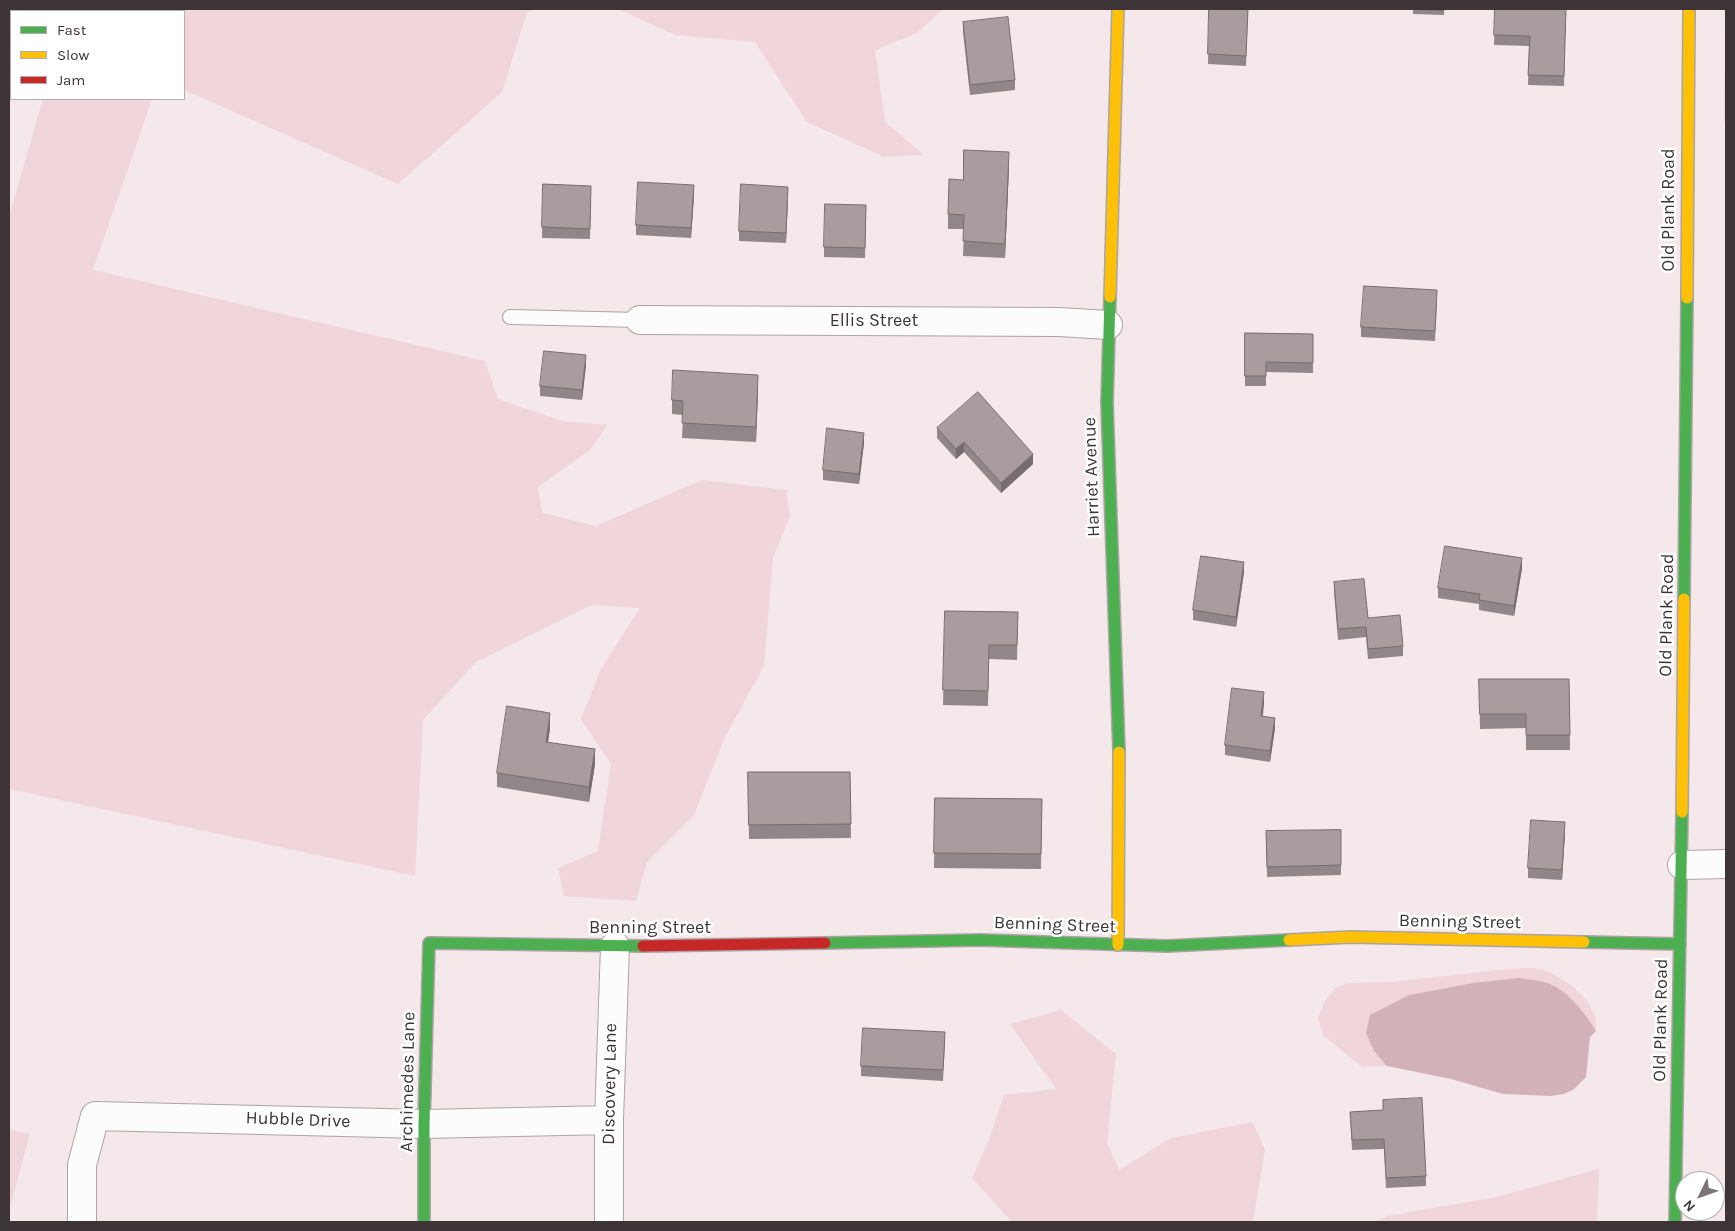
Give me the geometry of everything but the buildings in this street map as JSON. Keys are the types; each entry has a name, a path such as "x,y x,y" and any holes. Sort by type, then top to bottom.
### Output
{"street":[{"name":"Harriet Avenue","path":"1118,9 1108,325 1110,512 1119,740 1118,945"},
{"name":"Old Plank Road","path":"1675,1222 1682,865 1689,9"},
{"name":"Ellis Street","path":"640,320 1059,322 1108,325"},
{"path":"1682,865 1726,864"},
{"name":"Benning Street","path":"429,944 614,946 980,940 1167,946 1351,936 1680,944"},
{"name":"Archimedes Lane","path":"424,1222 424,1124 429,944"},
{"name":"Discovery Lane","path":"609,1222 608,1120 614,946"},
{"name":"Hubble Drive","path":"82,1222 82,1165 95,1116 424,1124 608,1120"}],"lane":[{"path":"510,317 640,320"}],"shaded area":[{"path":"539,9 527,12 502,92 398,184 185,90 185,10 70,10"},
{"path":"618,9 943,9 917,33 875,50 885,122 924,155 884,157 807,122 755,42 675,35"},
{"path":"1725,9 1726,121 1724,121"},
{"path":"43,100 152,100 93,270 485,361 498,399 562,421 607,425 590,450 538,487 542,513 596,526 702,480 786,490 790,516 773,558 764,666 725,737 694,815 647,862 636,901 564,896 558,868 598,851 611,764 581,719 601,669 640,608 592,605 476,662 423,720 415,876 9,789 9,217"},
{"path":"1508,969 1539,969 1562,979 1580,993 1593,1011 1596,1031 1587,1016 1473,983 1409,995 1370,1015 1374,1051 1387,1066 1362,1067 1323,1035 1318,1018 1325,1001 1335,988 1348,983 1391,982"},
{"path":"1519,978 1550,984 1564,992 1576,1004 1596,1031 1590,1037 1586,1077 1573,1090 1551,1096 1503,1094 1451,1079 1387,1066 1374,1051 1366,1033 1370,1015 1409,995 1473,983"},
{"path":"1061,1010 1116,1054 1107,1143 1119,1170 1171,1138 1253,1122 1265,1150 1253,1222 1012,1222 972,1178 989,1140 1004,1095 1056,1089 1010,1024"},
{"path":"9,1130 30,1134 9,1211"},
{"path":"1599,1169 1597,1222 1373,1222 1388,1216 1496,1197"}],"traffic: fast":[{"path":"1110,297 1107,403 1119,752"},
{"path":"1684,599 1687,298"},
{"path":"1675,1222 1682,812"},
{"path":"825,943 980,940 1167,946 1289,940"},
{"path":"1584,942 1680,944"},
{"path":"424,1222 424,1124 429,943 643,946"}],"traffic: slow":[{"path":"1110,297 1118,9"},
{"path":"1687,298 1689,9"},
{"path":"1682,812 1684,599"},
{"path":"1118,945 1119,752"},
{"path":"1289,940 1351,937 1584,942"}],"traffic: jam":[{"path":"643,946 825,943"}]}
